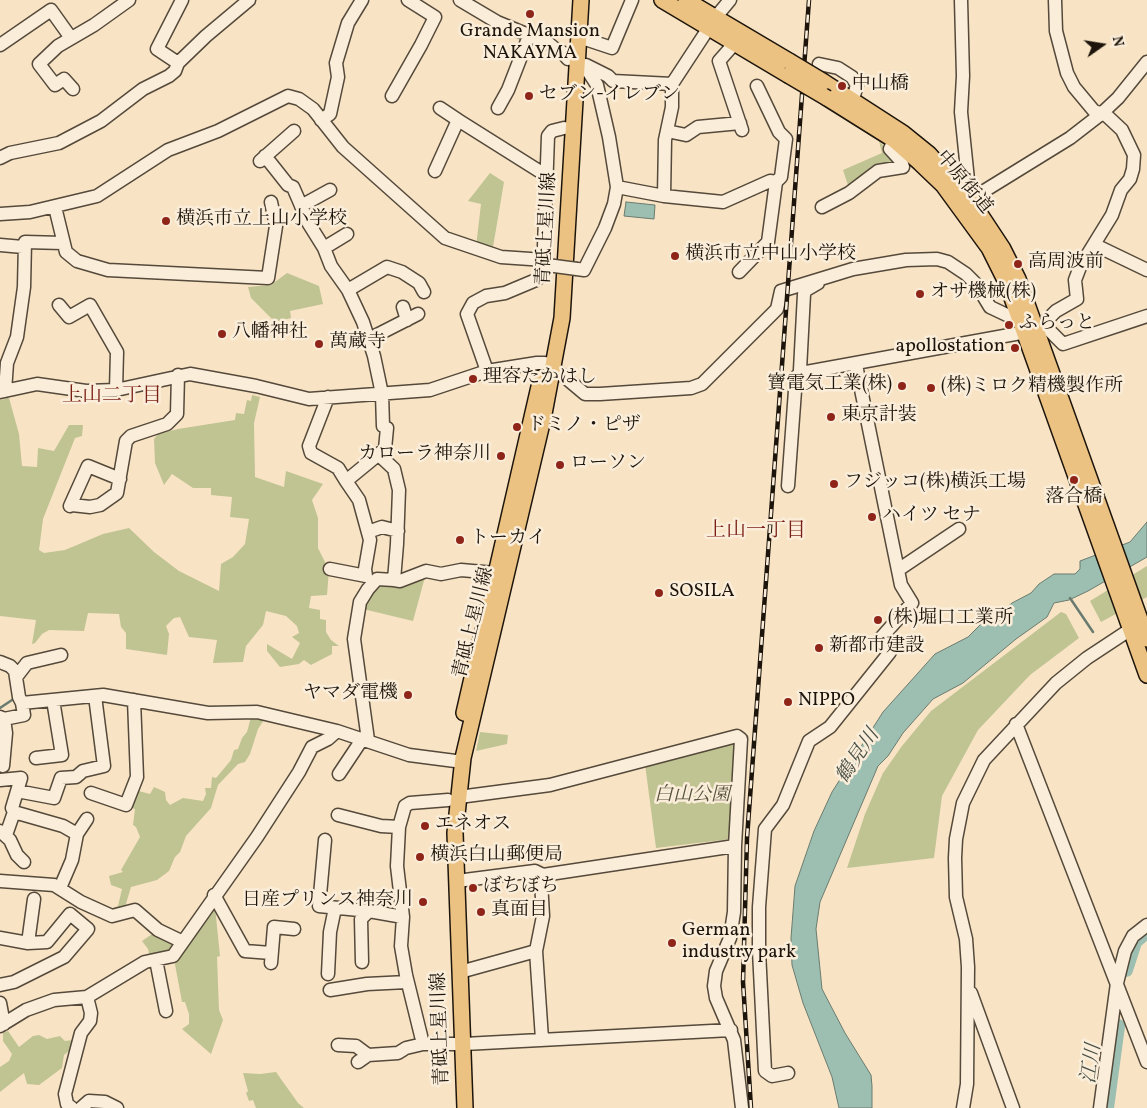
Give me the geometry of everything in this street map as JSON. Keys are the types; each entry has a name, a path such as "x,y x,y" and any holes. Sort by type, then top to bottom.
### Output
{"main road":[{"name":"青砥上星川線","path":"465,1108 446,874 458,761 549,366 566,278 574,63 570,0"},
{"name":"青砥上星川線","path":"549,366 556,279 564,128 579,37 581,0"},
{"name":"中原街道","path":"662,0 712,23 789,68 827,98 894,140 965,203 1013,267 1036,330 1094,508 1136,620"},
{"name":"中原街道","path":"686,0 734,44 824,82 853,99 903,132 950,175 1007,284 1018,315 1036,330"},
{"path":"1136,620 1147,638"},
{"path":"1136,620 1147,675"},
{"name":"青砥上星川線","path":"454,799 460,972 459,1044 455,1108"}],"street":[{"path":"73,89 64,79 55,85 39,64 47,54 94,25 129,0"},
{"path":"178,64 157,49 182,0"},
{"path":"0,158 10,153 58,143 101,121 144,89 169,76 175,71 178,64 206,36 249,0"},
{"path":"321,120 330,114 338,77 336,63 348,23 362,0"},
{"path":"392,96 422,46 435,17 408,0"},
{"path":"0,214 55,207 97,196 168,150 218,131 288,96 299,98 306,104 343,147 445,238 501,258 584,270 608,222 617,187 610,137 597,85 588,71 548,43 497,22 460,0"},
{"path":"579,37 612,48 632,0"},
{"path":"664,196 667,131 672,107 672,84 712,23 730,0"},
{"path":"961,0 963,76 961,112 965,203 1070,138 1101,114 1118,98 1147,62"},
{"path":"788,486 796,377 801,372 856,364 1036,330 1056,311 1077,299 1075,280 1080,267 1112,215 1121,190 1130,179 1134,155 1122,130 1106,115 1094,110 1074,87 1067,73 1056,30 1055,0"},
{"path":"0,45 51,10 71,38"},
{"path":"498,108 508,90 529,36"},
{"path":"667,131 686,135 698,127 741,126 719,61 734,44"},
{"path":"574,63 608,76 613,81 672,84"},
{"path":"819,64 838,68 852,78 857,85 853,99"},
{"path":"738,272 768,242 776,182 781,177 786,139 779,132 757,86"},
{"path":"440,108 547,176"},
{"path":"435,171 458,120"},
{"path":"487,371 467,314 473,304 486,296 505,293 536,280 543,274 545,263 548,136 552,131 564,128"},
{"path":"294,131 262,159 288,185 293,186 331,266 348,290 369,339 382,394 383,426 387,428 385,449 346,481"},
{"path":"822,207 849,193 878,171 903,167 901,161 890,149 894,140"},
{"path":"617,187 664,196 723,202 770,181 776,182"},
{"path":"301,206 330,190"},
{"path":"55,207 63,242 71,258 108,270 268,278 276,226 271,202"},
{"path":"324,248 347,234"},
{"path":"63,242 25,242 23,247 24,287 17,337 7,363 2,391 37,384 86,391 116,390 178,375 200,375 309,399 430,390 487,371 549,366 585,394 691,388 702,384 777,309 781,291 853,268 906,260 937,259 948,262 966,274 976,284 990,306 1008,316 1018,315"},
{"path":"0,245 23,247"},
{"path":"1095,245 1147,270"},
{"path":"348,290 387,267 402,272 419,283 424,292"},
{"path":"801,372 804,294 806,290 816,286 820,278"},
{"path":"59,305 69,317 90,305 117,352 116,390"},
{"path":"369,339 412,317 403,307"},
{"path":"1036,330 1063,344 1147,316"},
{"path":"788,1074 772,1076 765,1070 758,951 759,907 765,829 783,805 809,741 830,727 890,652 880,639 912,603 901,585 902,567 856,364"},
{"path":"120,479 88,466 71,506 81,508 100,505 117,493 120,479 126,441 131,436 167,424 177,414 178,375"},
{"path":"328,398 309,446 311,453 338,468 359,500 370,540 365,569 372,578"},
{"path":"378,455 394,469 399,490 394,580"},
{"path":"368,532 382,527 398,531"},
{"path":"330,569 400,582 426,571 441,574 461,570 502,574"},
{"path":"339,774 366,739 354,639 360,602 372,578"},
{"path":"963,1108 966,1084 967,949 956,897 955,876 959,820 963,802 978,770 993,749 1016,724 1073,668 1136,620"},
{"path":"17,676 28,664 61,655"},
{"path":"0,662 13,668 17,676 19,698 24,715 2,718 6,733 3,766"},
{"path":"22,703 95,696 134,700 208,713 257,712 366,739 409,755 458,761"},
{"path":"17,791 54,798 61,778 76,777 83,771 104,766 95,696"},
{"path":"36,758 62,755 53,700"},
{"path":"91,793 126,805 137,777 134,700"},
{"path":"1016,724 1147,1062"},
{"path":"0,1003 2,1025 26,1010 54,1000 87,996 145,962 173,956 257,836 299,772 312,747 328,739 337,731"},
{"path":"423,1044 401,946 403,917 397,866 399,827 405,806 410,803 454,799 550,785 737,736 741,738 735,846 734,912 730,938 716,971 714,986 716,998 731,1030 738,1059 742,1108"},
{"path":"0,780 21,778 12,808 14,812 3,833 24,862"},
{"path":"14,812 63,826 77,834"},
{"path":"338,815 381,826 399,827"},
{"path":"60,888 72,860 77,834 86,819"},
{"path":"325,840 319,906 369,911 403,917"},
{"path":"457,881 535,871 544,875 735,846"},
{"path":"542,1039 536,951 543,916 541,881 544,875"},
{"path":"0,881 54,885 81,902 112,916 134,910 158,930 183,942"},
{"path":"214,895 245,951 271,958 274,927 289,925"},
{"path":"28,943 34,899"},
{"path":"328,974 330,932 335,908"},
{"path":"362,962 361,919 369,911"},
{"path":"0,938 28,943 47,942 70,914 88,929 64,957 14,982 0,985"},
{"path":"1100,1108 1117,983 1125,951 1133,936 1147,924"},
{"path":"460,972 536,951"},
{"path":"156,960 166,1011"},
{"path":"330,990 408,982"},
{"path":"968,986 1013,1108"},
{"path":"72,1108 67,1104 65,1094 81,1033 90,1021 91,1013 87,996"},
{"path":"338,1045 356,1046 363,1059 398,1053 406,1048 423,1044 459,1044 731,1030"},
{"path":"81,1108 88,1102 105,1102 117,1108"}],"green space":[{"path":"879,141 898,161 849,188 843,170 882,153"},
{"path":"490,173 504,182 492,253 476,247 481,204 468,201"},
{"path":"287,273 319,286 323,304 290,311 291,318 275,322 251,298 248,287 271,285"},
{"path":"252,395 260,397 254,423 255,477 284,487 286,471 323,484 312,500 318,518 318,548 329,570 327,595 311,596 309,608 320,610 320,619 326,620 326,632 331,640 339,646 332,646 332,654 311,665 304,660 299,664 280,667 267,651 267,644 292,659 300,643 292,637 299,633 297,626 286,616 266,611 263,625 246,646 243,662 213,663 217,640 189,637 180,617 174,618 166,626 169,634 167,655 126,649 126,633 121,627 119,614 88,613 84,631 49,630 32,644 36,620 0,616 0,400 9,398 19,434 22,466 37,467 38,448 54,451 69,425 83,425 82,436 75,438 43,519 39,550 44,553 65,550 103,534 129,528 154,552 179,571 219,591 221,564 233,557 245,544 249,519 230,517 232,497 211,495 211,488 193,488 172,474 164,485 155,463 154,439 158,434 178,429 235,420 236,413 244,414 247,400 251,401"},
{"path":"1147,566 1147,597 1101,622 1090,601"},
{"path":"425,577 413,621 363,609 377,583"},
{"path":"1061,612 1066,614 1079,638 1030,675 978,730 942,796 934,858 847,868 865,814 883,773 902,746 931,711"},
{"path":"251,717 264,720 258,729 250,754 245,762 238,764 218,785 211,808 186,836 180,852 175,857 169,871 157,880 131,887 125,907 108,910 118,906 122,889 111,885 109,876 123,872 121,870 140,837 136,827 133,825 135,809 129,807 135,790 150,794 154,787 165,792 166,800 170,805 183,798 203,801 206,794 205,788 211,788 212,777 216,778 231,760 234,750 238,749 242,738 247,732"},
{"path":"480,732 508,735 507,744 476,751"},
{"name":"白山公園","path":"734,741 738,743 731,839 656,848 645,764"},
{"path":"215,907 220,956 217,957 219,1010 223,1020 211,1054 182,1029 189,1024 189,1014 185,1002 182,1002 174,959"},
{"path":"155,932 174,941 175,948 150,959 148,949 142,941"},
{"path":"8,1031 19,1047 33,1036 39,1035 47,1039 60,1036 65,1041 73,1040 74,1047 64,1055 62,1068 39,1085 27,1084 24,1073 0,1092 0,1067 9,1061 12,1054 3,1041 3,1033"},
{"path":"276,1072 298,1103 304,1108 256,1108 253,1100 249,1101 243,1073 260,1074"}],"water":[{"path":"626,202 655,205 654,219 624,216"},
{"name":"鶴見川","path":"1147,522 1147,557 1088,591 1069,600 1054,603 1047,617 1016,639 963,683 933,699 903,733 888,756 878,766 820,902 816,929 822,989 845,1033 871,1075 872,1108 839,1108 832,1077 803,1003 792,965 791,938 795,886 814,831 832,792 883,712 935,654 968,637 983,622 994,618 1012,603 1031,593 1039,584 1054,574 1075,574 1080,569 1080,561 1130,542"}],"waterway":[{"path":"1070,598 1093,632"},
{"path":"0,708 15,698"},
{"name":"江川","path":"1126,970 1135,942 1143,935"},
{"name":"江川","path":"1107,1108 1118,1026"}],"railway":[{"path":"751,1108 743,982 747,838 809,0"}],"place":[{"name":"Grande Mansion NAKAYMA","path":"530,14"},
{"name":"中山橋","path":"842,86"},
{"name":"セブン-イレブン","path":"529,96"},
{"name":"横浜市立上山小学校","path":"166,221"},
{"name":"横浜市立中山小学校","path":"675,256"},
{"name":"高周波前","path":"1018,264"},
{"name":"オサ機械(株)","path":"920,294"},
{"name":"ふらっと","path":"1009,325"},
{"name":"八幡神社","path":"222,334"},
{"name":"萬蔵寺","path":"319,344"},
{"name":"apollostation","path":"1015,348"},
{"name":"理容たかはし","path":"473,379"},
{"name":"寶電気工業(株)","path":"902,386"},
{"name":"(株)ミロク精機製作所","path":"931,388"},
{"name":"東京計装","path":"831,417"},
{"name":"ドミノ・ピザ","path":"517,427"},
{"name":"カローラ神奈川","path":"501,456"},
{"name":"ローソン","path":"560,465"},
{"name":"落合橋","path":"1074,480"},
{"name":"フジッコ(株)横浜工場","path":"834,484"},
{"name":"ハイツ セナ","path":"872,517"},
{"name":"トーカイ","path":"460,540"},
{"name":"SOSILA","path":"659,593"},
{"name":"(株)堀口工業所","path":"878,620"},
{"name":"新都市建設","path":"819,648"},
{"name":"ヤマダ電機","path":"408,695"},
{"name":"NIPPO","path":"788,702"},
{"name":"エネオス","path":"425,826"},
{"name":"横浜白山郵便局","path":"420,857"},
{"name":"ぼちぼち","path":"473,888"},
{"name":"日産プリンス神奈川","path":"423,902"},
{"name":"真面目","path":"481,912"},
{"name":"German industry park","path":"672,943"}],"district":[{"name":"上山二丁目","path":"112,397"},
{"name":"上山一丁目","path":"756,532"}]}
